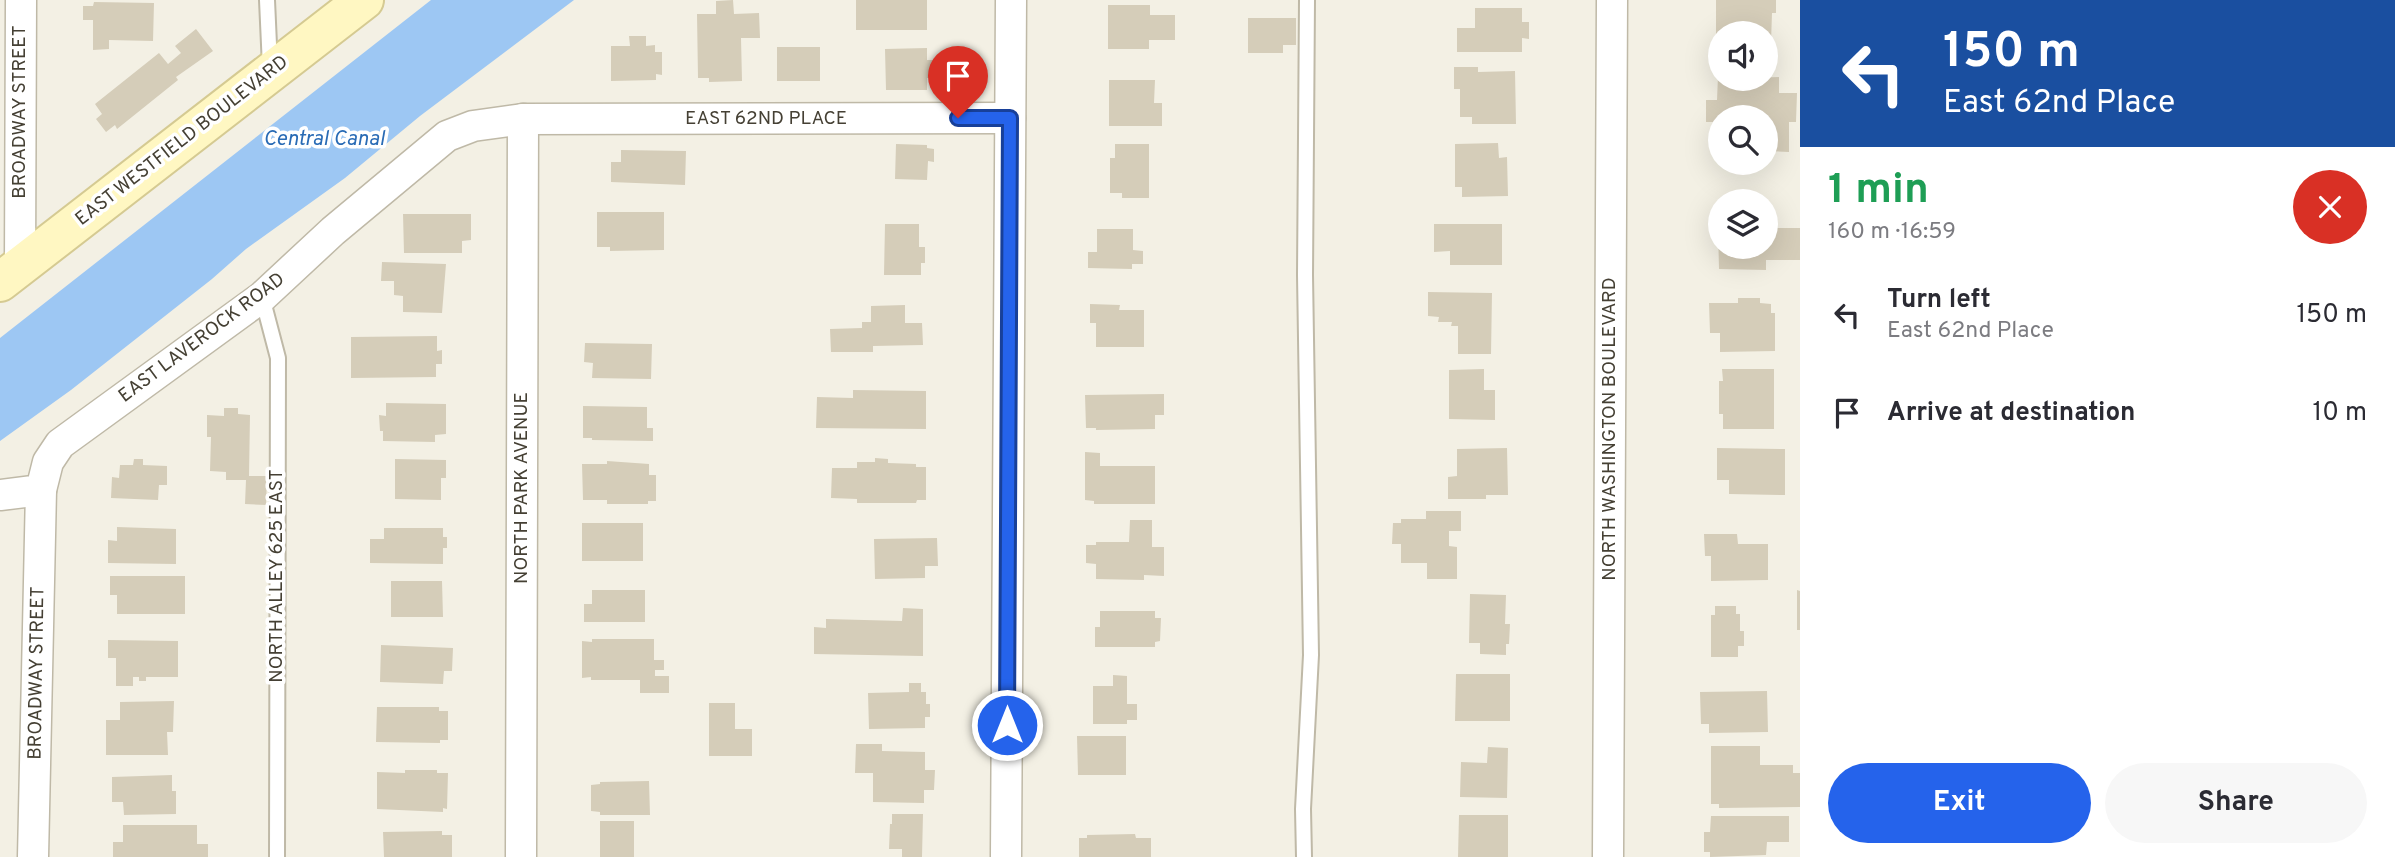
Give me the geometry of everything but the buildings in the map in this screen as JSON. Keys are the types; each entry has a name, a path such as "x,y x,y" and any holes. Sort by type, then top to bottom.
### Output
{"main road":[{"name":"EAST WESTFIELD BOULEVARD","path":"13,259 270,72 364,0"}],"street":[{"name":"BROADWAY STREET","path":"13,259 15,62 21,0"},
{"path":"1006,857 1011,0"},
{"name":"NORTH WASHINGTON BOULEVARD","path":"1608,857 1612,0"},
{"name":"EAST 62ND PLACE","path":"523,119 1010,118"},
{"name":"EAST LAVEROCK ROAD","path":"41,490 48,462 60,444 261,297 333,231 447,136 473,126 523,119"},
{"name":"NORTH PARK AVENUE","path":"521,857 523,119"},
{"name":"BROADWAY STREET","path":"33,857 41,490"},
{"path":"0,495 41,490"}],"lane":[{"path":"267,0 270,72"},
{"path":"1304,857 1303,809 1311,655 1305,275 1307,0"},
{"name":"NORTH ALLEY 625 EAST","path":"261,297 278,358 277,857"}],"water":[{"name":"Central Canal","path":"431,0 574,0 420,116 345,178 246,249 71,390 0,441 0,338"}],"route":[{"path":"958,118 1010,118 1007,725"}]}
